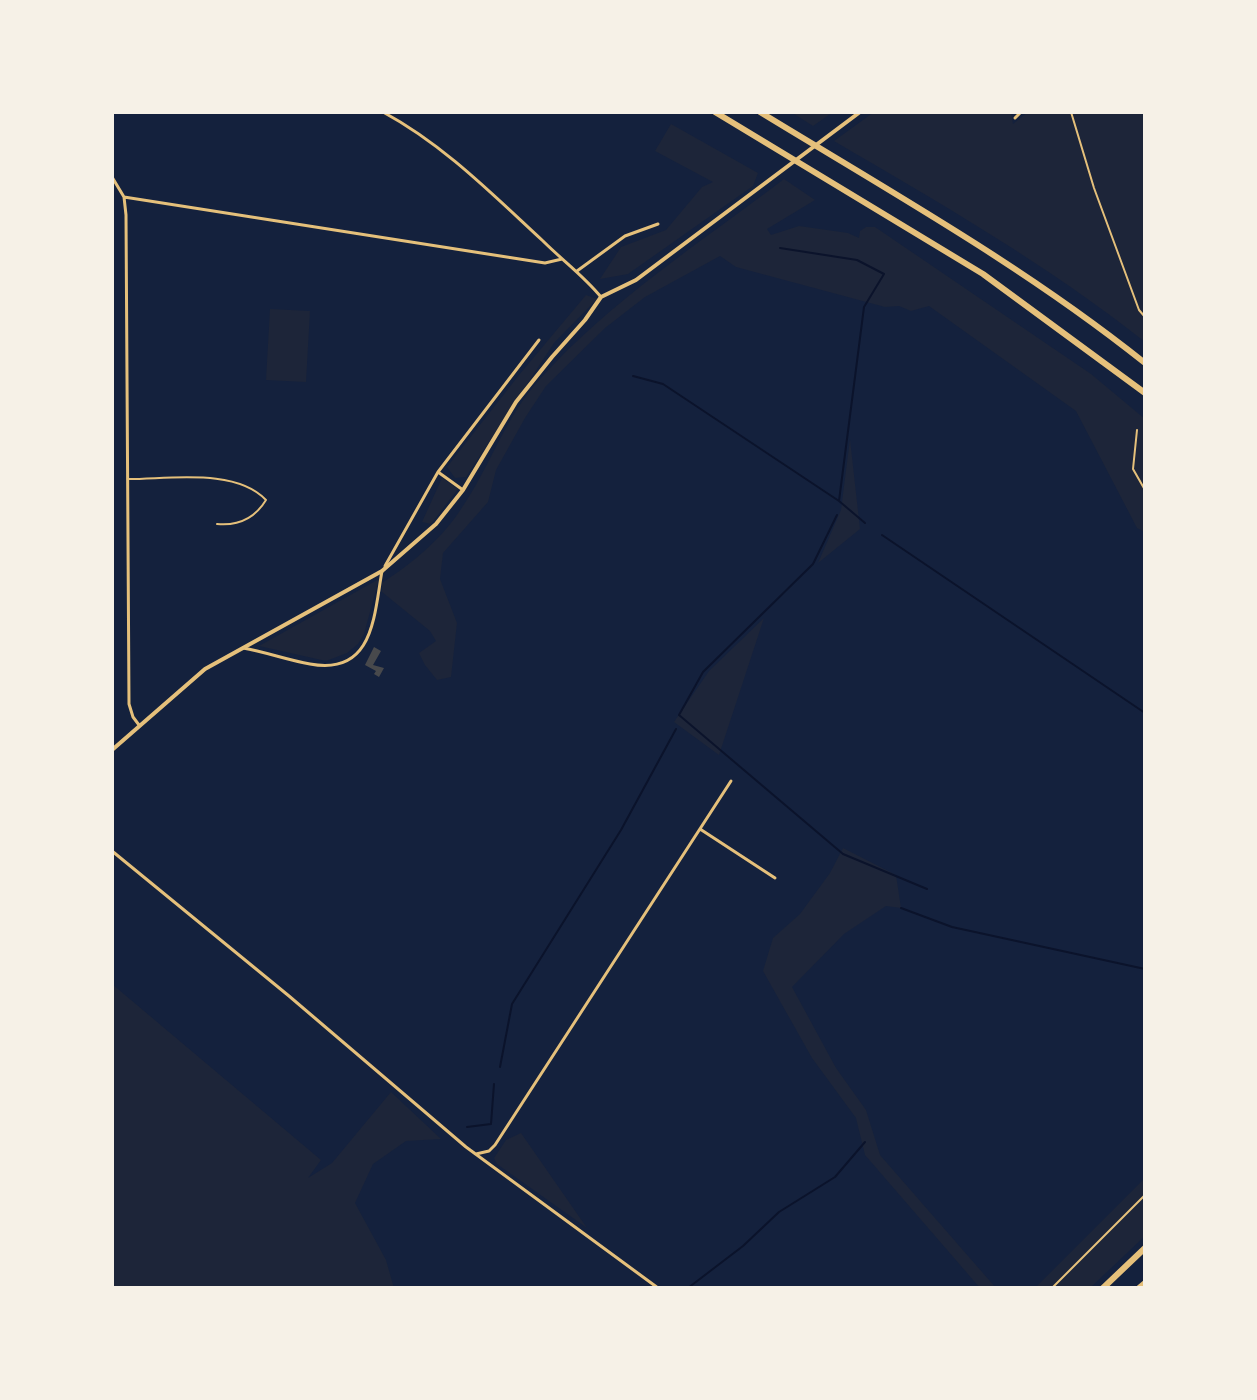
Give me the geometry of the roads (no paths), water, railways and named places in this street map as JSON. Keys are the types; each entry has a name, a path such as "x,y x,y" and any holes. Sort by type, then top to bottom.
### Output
{"highway":[{"path":"715,112 983,274 1143,392"},
{"path":"760,112 977,244 1103,330 1145,363"},
{"path":"1103,1288 1145,1248"},
{"path":"1139,1288 1145,1283"}],"street":[{"path":"383,112 424,136 469,171 601,297"},
{"path":"112,750 205,669 383,570 436,524 463,490 516,402 601,297 636,280 860,112"},
{"path":"1015,118 1021,112"},
{"path":"112,177 124,197 126,215 129,704 139,725"},
{"path":"124,197 545,263 562,259"},
{"path":"577,271 625,236 658,224"},
{"path":"243,648 312,665 342,663 358,654 370,636 383,570 438,472 539,340"},
{"path":"438,472 463,490"},
{"path":"476,1154 489,1151 495,1145 731,781"},
{"path":"700,829 775,878"},
{"path":"112,851 476,1154 658,1288"}],"lane":[{"path":"128,479 224,479 251,488 266,500 247,519 234,524 217,524"}],"waterway":[{"path":"780,248 857,260 884,274 864,307 839,501"},
{"path":"633,376 663,384 839,501 865,523"},
{"path":"837,515 813,564 703,672 679,715 843,854 927,889"},
{"path":"882,535 1145,713"},
{"path":"500,1067 512,1004 621,830 676,729"},
{"path":"901,908 952,927 1145,969"},
{"path":"467,1127 491,1124 494,1084"},
{"path":"688,1288 743,1246 779,1212 835,1177 865,1142"}]}
